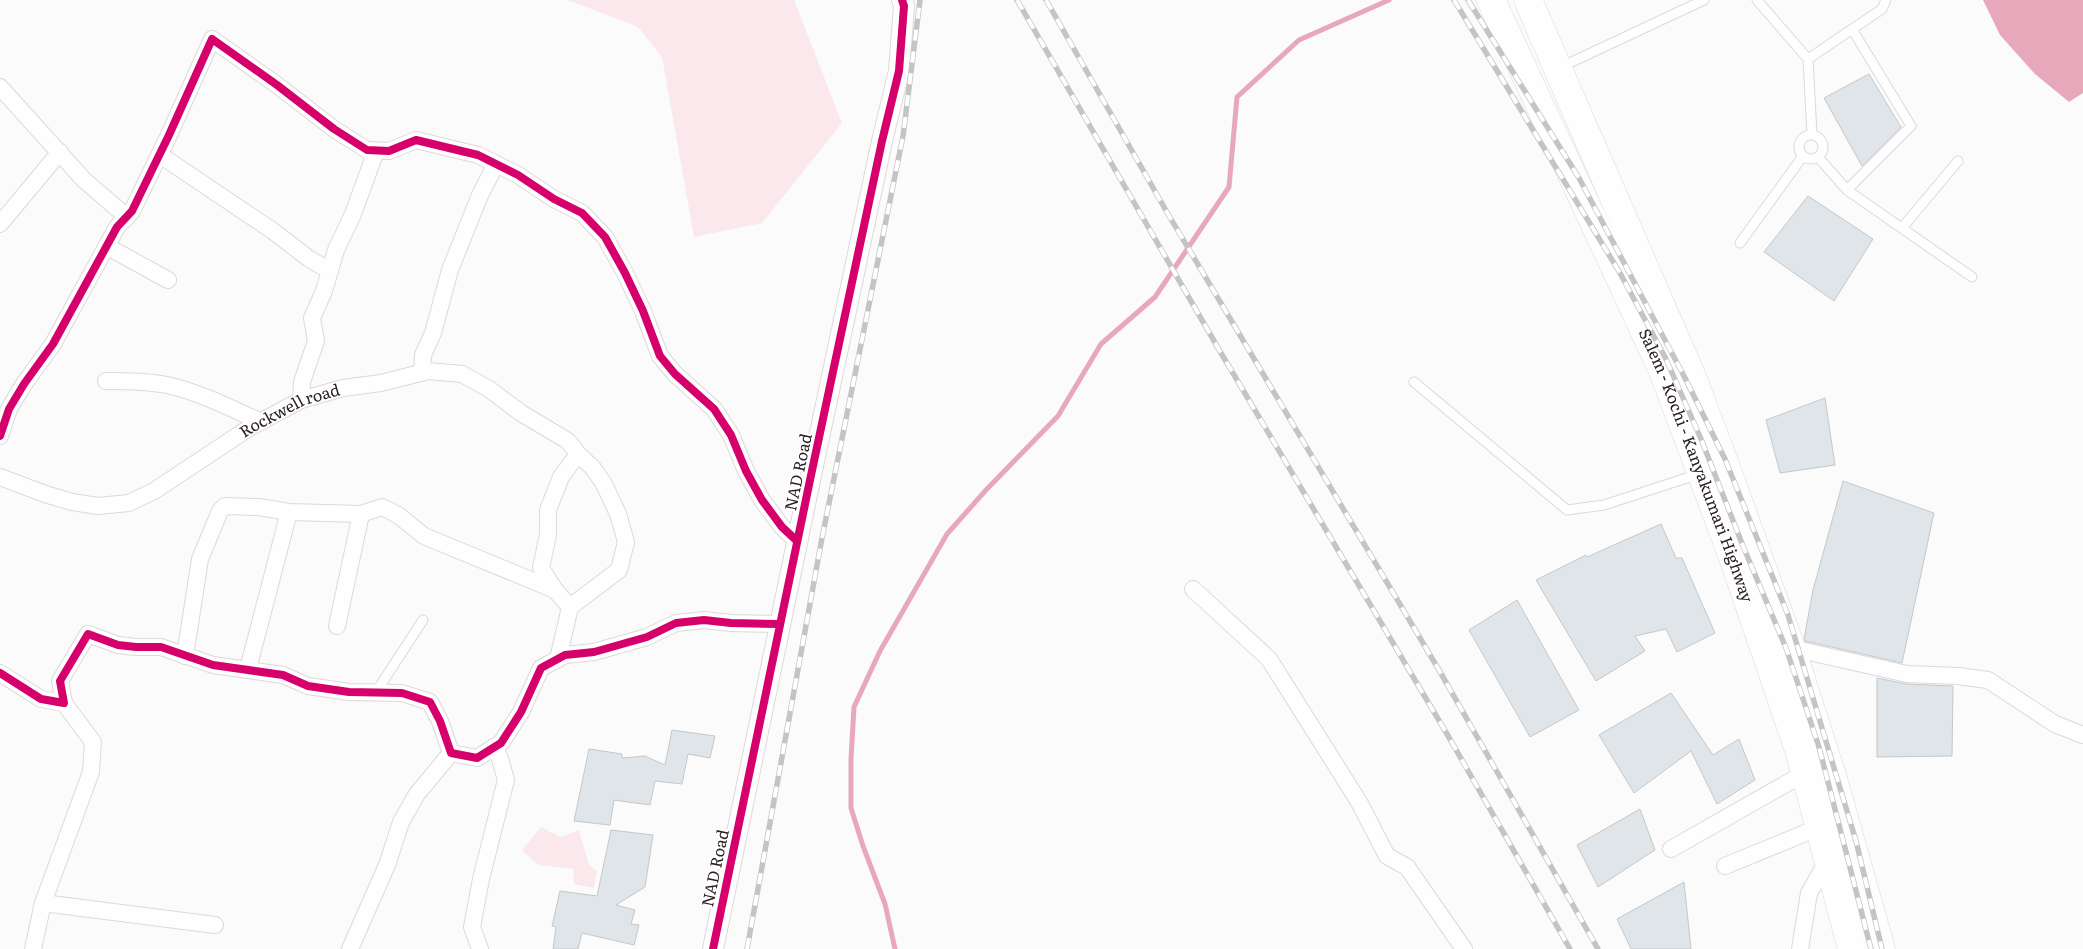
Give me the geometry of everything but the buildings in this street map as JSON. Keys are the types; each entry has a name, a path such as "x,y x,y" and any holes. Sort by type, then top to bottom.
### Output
{"highway":[{"name":"Salem - Kochi - Kanyakumari Highway","path":"1491,0 1663,370 1733,557 1799,750 1852,949"},
{"name":"Salem - Kochi - Kanyakumari Highway","path":"1531,7 1692,377 1791,648 1833,779 1881,949"}],"street":[{"name":"NAD Road","path":"713,949 797,541 878,160 899,71 904,6 902,0"},
{"path":"0,436 9,409 52,344 117,227 132,211 160,155 212,39 367,150 389,151 416,140 478,155 518,175 554,199 582,213 605,237 643,311 660,356 675,374 714,409 731,435 746,471 762,500 782,527 797,541"},
{"path":"0,87 84,180 127,216"},
{"path":"301,400 302,382 316,341 312,318 324,291 336,250 353,214 376,151"},
{"path":"0,224 60,152"},
{"path":"160,155 273,230 308,258 330,271"},
{"path":"422,373 423,355 433,333 450,270 480,196 496,164"},
{"path":"108,246 168,280"},
{"name":"Rockwell road","path":"0,477 27,488 72,502 98,506 129,503 154,491 261,422 301,400 343,388 382,383 428,370 462,374 489,389 568,442 593,468 604,484 618,514 626,542 619,570 570,608"},
{"path":"106,381 168,385 204,397 261,422"},
{"path":"558,659 570,608 555,590 541,568 548,534 548,510 561,477 578,454"},
{"path":"185,656 200,559 220,510 225,506 259,507 289,512 361,514 382,507 398,514 424,536 555,590"},
{"path":"248,669 289,512"},
{"path":"337,626 361,514"},
{"path":"1193,589 1269,659 1360,802 1387,856 1407,867 1464,949"},
{"path":"452,753 477,758 501,744 521,712 541,668 565,655 594,652 647,637 676,624 704,620 730,623 780,624"},
{"path":"33,949 43,903 91,772 93,742 64,703 60,681 88,634 118,645 136,648 161,648 213,665 283,675 308,686 349,692 402,693 430,702 440,721 452,753"},
{"path":"1791,648 1907,674 1958,676 1988,680 2055,724 2083,735"},
{"path":"0,673 41,699 64,703"},
{"path":"480,949 472,927 480,879 506,780 495,748"},
{"path":"350,949 386,865 401,822 417,794 452,753"},
{"path":"1671,849 1805,773"},
{"path":"1725,866 1820,827"},
{"path":"1800,949 1809,893 1828,860"},
{"path":"43,903 215,925"}],"lane":[{"path":"1557,70 1704,0"},
{"path":"1757,0 1808,59 1812,135"},
{"path":"1808,59 1882,10 1886,0"},
{"path":"1847,190 1911,126 1852,29"},
{"path":"1812,135 1822,141 1823,150 1818,157 1810,159 1803,156 1799,150 1800,142 1804,136 1812,135"},
{"path":"1740,243 1803,156"},
{"path":"1818,157 1847,190 1972,277"},
{"path":"1902,228 1958,161"},
{"path":"1414,382 1567,510 1604,504 1701,473"},
{"path":"376,692 423,620"}],"shaded area":[{"path":"568,0 794,0 842,123 762,223 694,237 662,57 638,27"},
{"path":"1983,0 2083,0 2083,93 2069,102 2035,74 2000,35"},
{"path":"541,827 561,837 579,830 589,865 597,871 594,888 574,884 573,869 538,865 522,850"}],"waterway":[{"path":"895,949 885,904 851,808 854,707 880,651 947,534 986,490 1058,416 1101,344 1155,297 1229,187 1237,97 1299,40 1389,0"}],"railway":[{"path":"747,949 822,538 903,136 920,0"},
{"path":"1017,0 1221,353 1447,734 1570,949"},
{"path":"1046,0 1168,214 1439,670 1598,949"},
{"path":"1454,0 1620,273 1666,359 1701,439 1786,648 1819,747 1871,949"},
{"path":"1468,0 1579,178 1684,376 1725,459 1788,615 1856,841 1882,949"}],"cycle path":[{"path":"713,949 810,480 882,141 899,71 904,6 902,0"},
{"path":"0,436 9,409 24,384 53,344 117,227 132,211 212,39 277,85 334,129 367,150 389,151 416,140 478,155 518,175 554,199 582,213 605,237 625,273 643,311 660,356 675,374 714,409 731,435 746,471 762,500 782,527 797,541"},
{"path":"0,673 41,699 64,703 60,681 88,634 118,645 161,647 213,665 283,675 308,686 349,692 402,693 430,702 440,721 451,753 477,758 501,743 521,712 541,668 565,655 594,652 647,637 676,623 704,620 731,623 780,624"}]}
